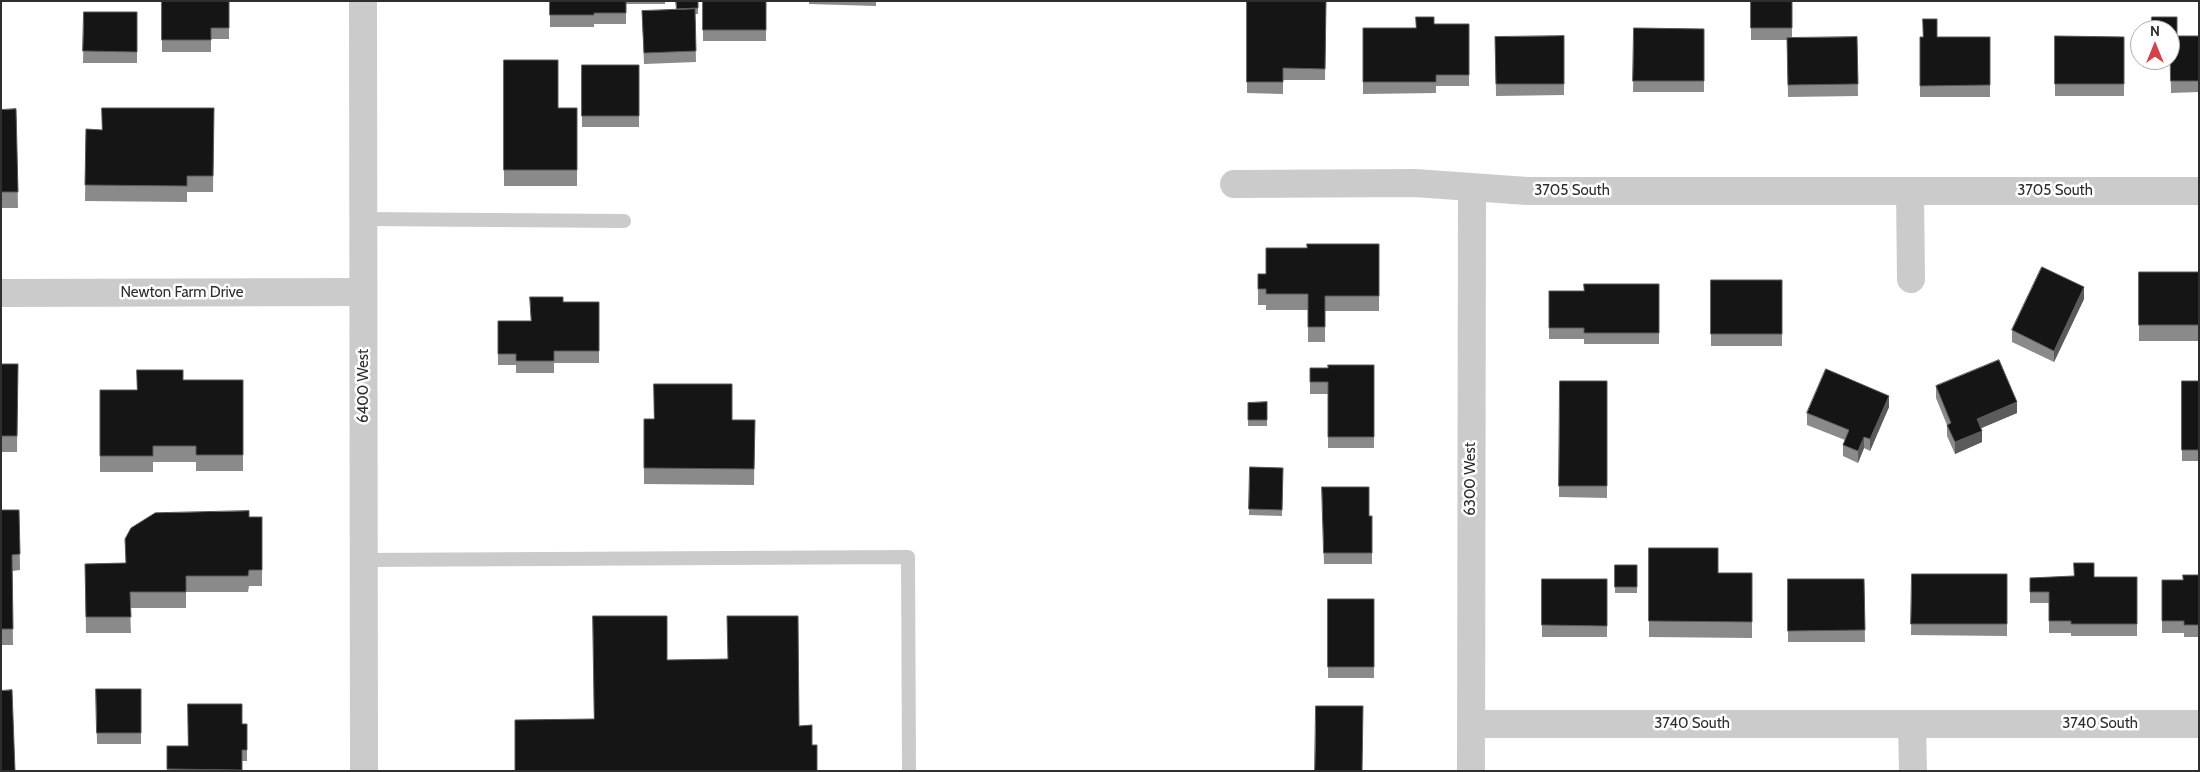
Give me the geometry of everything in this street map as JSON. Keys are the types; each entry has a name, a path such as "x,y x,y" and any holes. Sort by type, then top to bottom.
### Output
{"street":[{"name":"6400 West","path":"363,1 364,771"},
{"name":"3705 South","path":"1234,184 1416,183 1527,191 2199,191"},
{"name":"6300 West","path":"1471,771 1472,187"},
{"path":"1910,191 1911,279"},
{"name":"Newton Farm Drive","path":"1,293 363,292"},
{"name":"3740 South","path":"1471,724 2199,724"},
{"path":"1912,724 1913,771"}],"lane":[{"path":"363,219 624,222"},
{"path":"364,560 908,557 909,771"}],"building":[{"path":"162,1 229,1 229,28 211,28 211,40 162,40"},
{"path":"550,1 626,1 626,13 550,15"},
{"path":"676,1 698,1 698,8 677,9"},
{"path":"703,1 766,1 766,30 703,30"},
{"path":"1247,1 1326,1 1325,69 1283,68 1283,82 1247,82"},
{"path":"1751,1 1792,1 1792,28 1751,28"},
{"path":"695,9 696,51 644,53 642,11"},
{"path":"84,12 137,12 137,52 83,51"},
{"path":"1416,17 1434,17 1434,24 1469,24 1469,75 1436,75 1436,82 1363,82 1363,28 1416,28"},
{"path":"2152,17 2177,17 2177,20 2152,20"},
{"path":"1923,19 1937,19 1937,37 1990,37 1990,85 1920,86 1920,37 1923,37"},
{"path":"1634,28 1704,29 1704,81 1633,81"},
{"path":"1564,36 1564,84 1496,84 1495,37"},
{"path":"2055,36 2124,37 2124,84 2055,84"},
{"path":"2180,36 2199,36 2199,81 2171,81 2171,70 2180,70"},
{"path":"1857,37 1858,84 1788,85 1787,38"},
{"path":"504,60 558,60 558,108 577,108 577,170 504,170"},
{"path":"582,65 639,65 639,116 582,116"},
{"path":"102,108 214,108 213,176 187,176 187,186 85,185 86,129 102,130"},
{"path":"16,109 18,192 1,192 1,110"},
{"path":"1307,244 1379,244 1379,296 1325,296 1325,327 1308,327 1308,294 1266,294 1266,289 1258,289 1258,274 1266,274 1266,248 1307,248"},
{"path":"2042,267 2084,287 2054,351 2012,330"},
{"path":"2139,272 2199,272 2199,325 2139,325"},
{"path":"1711,280 1782,280 1782,334 1711,334"},
{"path":"1584,284 1659,284 1659,333 1584,333 1584,328 1549,328 1549,291 1584,291"},
{"path":"530,297 563,297 563,302 599,302 599,351 554,351 554,361 516,361 516,354 498,354 498,321 531,321"},
{"path":"1999,360 2017,402 1977,419 1982,431 1955,442 1947,425 1951,423 1936,386"},
{"path":"1,364 18,364 17,436 1,436"},
{"path":"1328,365 1374,365 1374,437 1328,437 1328,382 1310,382 1310,368 1328,368"},
{"path":"1826,369 1889,396 1870,439 1864,437 1858,451 1843,445 1849,430 1807,413"},
{"path":"137,370 183,370 183,380 243,380 243,455 196,455 196,446 153,446 153,456 100,456 100,390 137,390"},
{"path":"1560,381 1607,381 1607,486 1559,486"},
{"path":"2182,381 2199,381 2199,450 2182,450"},
{"path":"654,384 732,384 732,420 755,420 754,469 644,468 644,419 654,419"},
{"path":"1267,402 1267,420 1248,420 1248,403"},
{"path":"1250,467 1283,468 1282,510 1249,509"},
{"path":"1322,487 1369,487 1369,516 1372,516 1372,553 1324,553"},
{"path":"1,510 19,510 20,554 12,555 13,629 1,629"},
{"path":"249,511 249,517 262,517 262,570 249,570 248,576 186,576 186,592 130,592 131,617 86,617 85,564 126,563 125,539 131,528 155,513"},
{"path":"1649,548 1718,548 1718,573 1752,573 1752,622 1649,621"},
{"path":"2074,563 2094,563 2094,577 2137,577 2137,624 2071,624 2071,621 2049,621 2049,592 2030,592 2030,578 2074,576"},
{"path":"1615,565 1637,565 1637,587 1615,587"},
{"path":"1912,574 2007,574 2007,624 1911,624"},
{"path":"2183,575 2199,575 2199,625 2184,625 2184,621 2162,621 2162,580 2183,580"},
{"path":"1542,579 1607,579 1607,626 1542,625"},
{"path":"1788,579 1864,579 1865,630 1788,631"},
{"path":"1328,599 1374,599 1374,667 1328,667"},
{"path":"593,616 667,616 667,660 728,659 727,616 798,616 799,726 812,725 812,745 817,745 817,771 515,771 515,720 594,719"},
{"path":"96,689 141,689 141,733 97,733"},
{"path":"12,690 15,771 1,771 1,691"},
{"path":"188,704 242,704 242,724 247,724 247,750 242,750 242,770 167,769 167,746 188,746"},
{"path":"1316,706 1363,706 1362,771 1315,771"}]}
